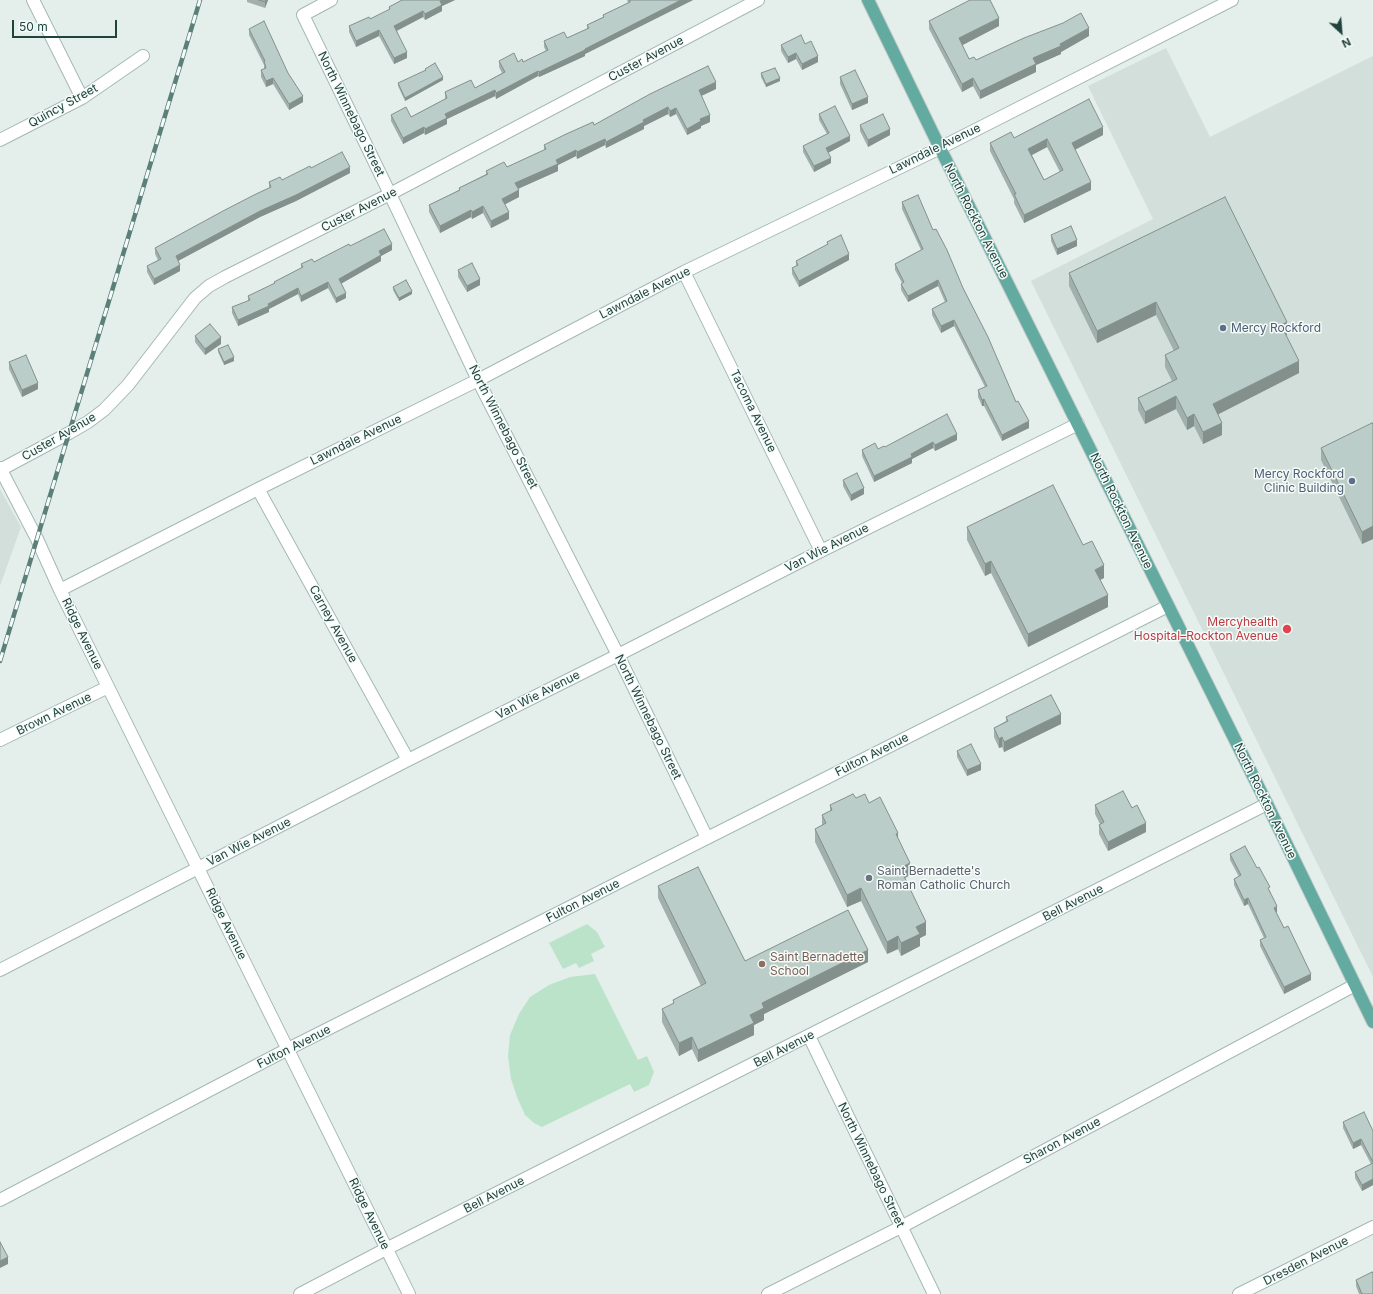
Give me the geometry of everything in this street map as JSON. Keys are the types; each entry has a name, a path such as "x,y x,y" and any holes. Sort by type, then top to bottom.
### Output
{"main road":[{"name":"North Rockton Avenue","path":"868,0 940,148 1267,804 1373,1022"}],"street":[{"path":"33,0 82,98"},
{"name":"North Winnebago Street","path":"332,0 303,15 478,380 618,655 707,838"},
{"name":"Custer Avenue","path":"0,469 69,433 88,422 104,410 128,385 195,298 210,286 390,194 758,0"},
{"name":"Lawndale Avenue","path":"60,590 258,489 478,380 684,272 940,148 1232,0"},
{"name":"Quincy Street","path":"0,140 82,98 143,56"},
{"name":"Tacoma Avenue","path":"684,272 821,551"},
{"name":"Van Wie Avenue","path":"0,970 408,760 821,551 1078,424"},
{"name":"Ridge Avenue","path":"0,469 37,539 60,590 409,1294"},
{"name":"Carney Avenue","path":"258,489 408,760"},
{"name":"Fulton Avenue","path":"0,1200 288,1050 1168,606"},
{"name":"Brown Avenue","path":"0,740 108,687"},
{"name":"Bell Avenue","path":"300,1294 386,1249 1267,804"},
{"name":"Sharon Avenue","path":"768,1294 901,1227 1355,985"},
{"name":"North Winnebago Street","path":"809,1036 934,1294"},
{"name":"Dresden Avenue","path":"1239,1294 1373,1227"}],"shaded area":[{"name":"Mercyhealth Hospital–Rockton Avenue","path":"1166,48 1210,137 1373,56 1373,977 1031,281 1153,219 1088,86"},
{"path":"0,489 21,527 0,586"}],"green space":[{"path":"587,924 597,932 605,947 591,954 594,961 579,968 576,963 563,969 549,943"},
{"path":"595,974 638,1060 647,1056 654,1072 649,1085 634,1092 630,1084 542,1127 534,1123 525,1115 517,1097 511,1079 508,1056 510,1035 519,1014 530,997 549,985 570,977"}],"building":[{"path":"402,0 442,0 440,1 442,5 425,14 423,11 394,26 407,52 394,58 379,30 356,41 349,26 369,17 370,19 390,9 389,7"},
{"path":"630,0 681,0 585,50 539,72 538,71 496,93 495,90 445,114 447,118 425,129 424,127 403,138 391,115 406,107 411,117 447,98 445,92 471,80 475,88 505,72 499,61 514,53 518,62 522,59 523,62 548,50 544,41 564,32 567,38 589,28 587,25 604,17 603,15 630,2"},
{"path":"970,0 990,0 999,18 959,38 969,59 974,57 976,60 1024,38 1063,23 1081,13 1089,28 1060,44 1061,46 1033,58 1036,64 980,91 973,78 962,84 929,21"},
{"path":"264,21 288,73 303,96 289,104 273,78 266,81 261,70 266,68 265,61 249,29"},
{"path":"801,35 805,44 811,41 818,56 802,64 796,53 788,57 781,45"},
{"path":"435,63 443,77 405,98 398,83 426,70 425,69"},
{"path":"708,66 716,82 699,90 710,115 700,119 701,121 687,129 676,108 670,111 668,107 643,120 644,122 606,142 605,139 577,152 576,150 556,160 558,164 515,183 519,190 502,199 509,212 491,221 483,206 472,212 471,210 440,226 429,205 488,174 486,171 504,162 507,167 546,149 544,145 593,122 594,125 650,94"},
{"path":"775,68 780,78 766,84 761,73"},
{"path":"855,70 868,97 852,104 840,77"},
{"path":"1089,99 1103,127 1072,143 1091,182 1024,215 1014,194 1016,194 990,143 1011,132 1014,138","holes":["1047,139 1063,170 1044,180 1028,149"]},
{"path":"835,106 850,136 826,148 831,158 814,166 803,146 829,133 819,114"},
{"path":"883,114 890,129 868,140 860,125"},
{"path":"342,152 350,167 296,195 260,211 176,256 180,265 154,279 147,266 161,259 155,248 271,187 269,182 280,177 282,180 310,166 311,168"},
{"path":"918,195 933,230 936,229 947,250 963,288 988,337 1016,402 1018,401 1029,421 1002,435 978,390 987,386 954,320 941,326 932,309 947,301 938,280 908,296 901,284 904,282 895,264 923,249 902,202"},
{"name":"Mercy Rockford","path":"1225,197 1287,322 1281,325 1299,361 1213,404 1222,423 1203,432 1194,414 1187,418 1176,396 1145,412 1138,398 1177,379 1165,355 1179,348 1156,302 1097,331 1069,273"},
{"path":"1071,226 1077,240 1057,249 1051,235"},
{"path":"384,229 392,244 379,251 381,255 339,279 346,293 336,298 328,282 301,296 298,288 268,304 269,306 238,320 232,307 250,300 248,296 303,267 301,264 312,259 314,262 349,244 350,246"},
{"path":"841,235 849,254 799,281 792,268 798,265 796,261 828,244 827,242"},
{"path":"472,263 480,279 467,286 458,270"},
{"path":"406,280 412,291 399,298 393,287"},
{"path":"210,324 221,337 205,349 195,336"},
{"path":"228,345 234,357 224,362 218,349"},
{"path":"26,355 38,383 22,390 9,362"},
{"path":"947,414 957,434 935,445 933,442 911,454 912,457 874,476 862,450 875,443 878,449 884,446 885,447"},
{"name":"Mercy Rockford Clinic Building","path":"1372,423 1373,526 1362,532 1321,448"},
{"path":"857,473 864,488 851,495 843,480"},
{"path":"1053,485 1083,545 1092,541 1104,565 1095,570 1108,595 1028,634 991,561 985,564 967,527"},
{"path":"1051,695 1061,714 1004,742 1002,737 999,739 994,728 1008,721 1006,717"},
{"path":"971,744 981,764 967,770 957,751"},
{"path":"1123,791 1132,808 1137,805 1146,823 1108,842 1099,825 1104,822 1095,805"},
{"name":"Saint Bernadette's Roman Catholic Church","path":"853,794 856,798 865,794 869,803 880,797 898,833 896,834 910,863 900,868 926,922 916,927 920,934 901,943 898,936 887,942 861,888 847,895 815,829 826,823 822,815 832,810 830,805"},
{"path":"1245,846 1257,868 1259,867 1270,887 1268,888 1277,906 1274,908 1284,928 1288,926 1311,974 1284,987 1260,940 1266,937 1248,898 1244,900 1234,879 1241,875 1230,854"},
{"path":"698,867 745,961 848,910 868,950 762,1003 764,1008 750,1015 754,1023 698,1050 692,1037 679,1043 662,1009 674,1003 673,1000 706,983 658,886"},
{"path":"1364,1112 1373,1131 1373,1162 1361,1139 1353,1143 1343,1122"},
{"path":"1373,1163 1373,1179 1362,1185 1355,1172"},
{"path":"0,1242 8,1257 0,1261"},
{"path":"1372,1272 1373,1294 1362,1294 1356,1280"}],"railway":[{"path":"0,661 200,0"}],"place":[{"name":"Mercy Rockford","path":"1223,328"},
{"name":"Mercy Rockford Clinic Building","path":"1352,481"},
{"name":"Mercyhealth Hospital–Rockton Avenue","path":"1287,629"},
{"name":"Saint Bernadette's Roman Catholic Church","path":"869,878"},
{"name":"Saint Bernadette School","path":"762,964"}]}
